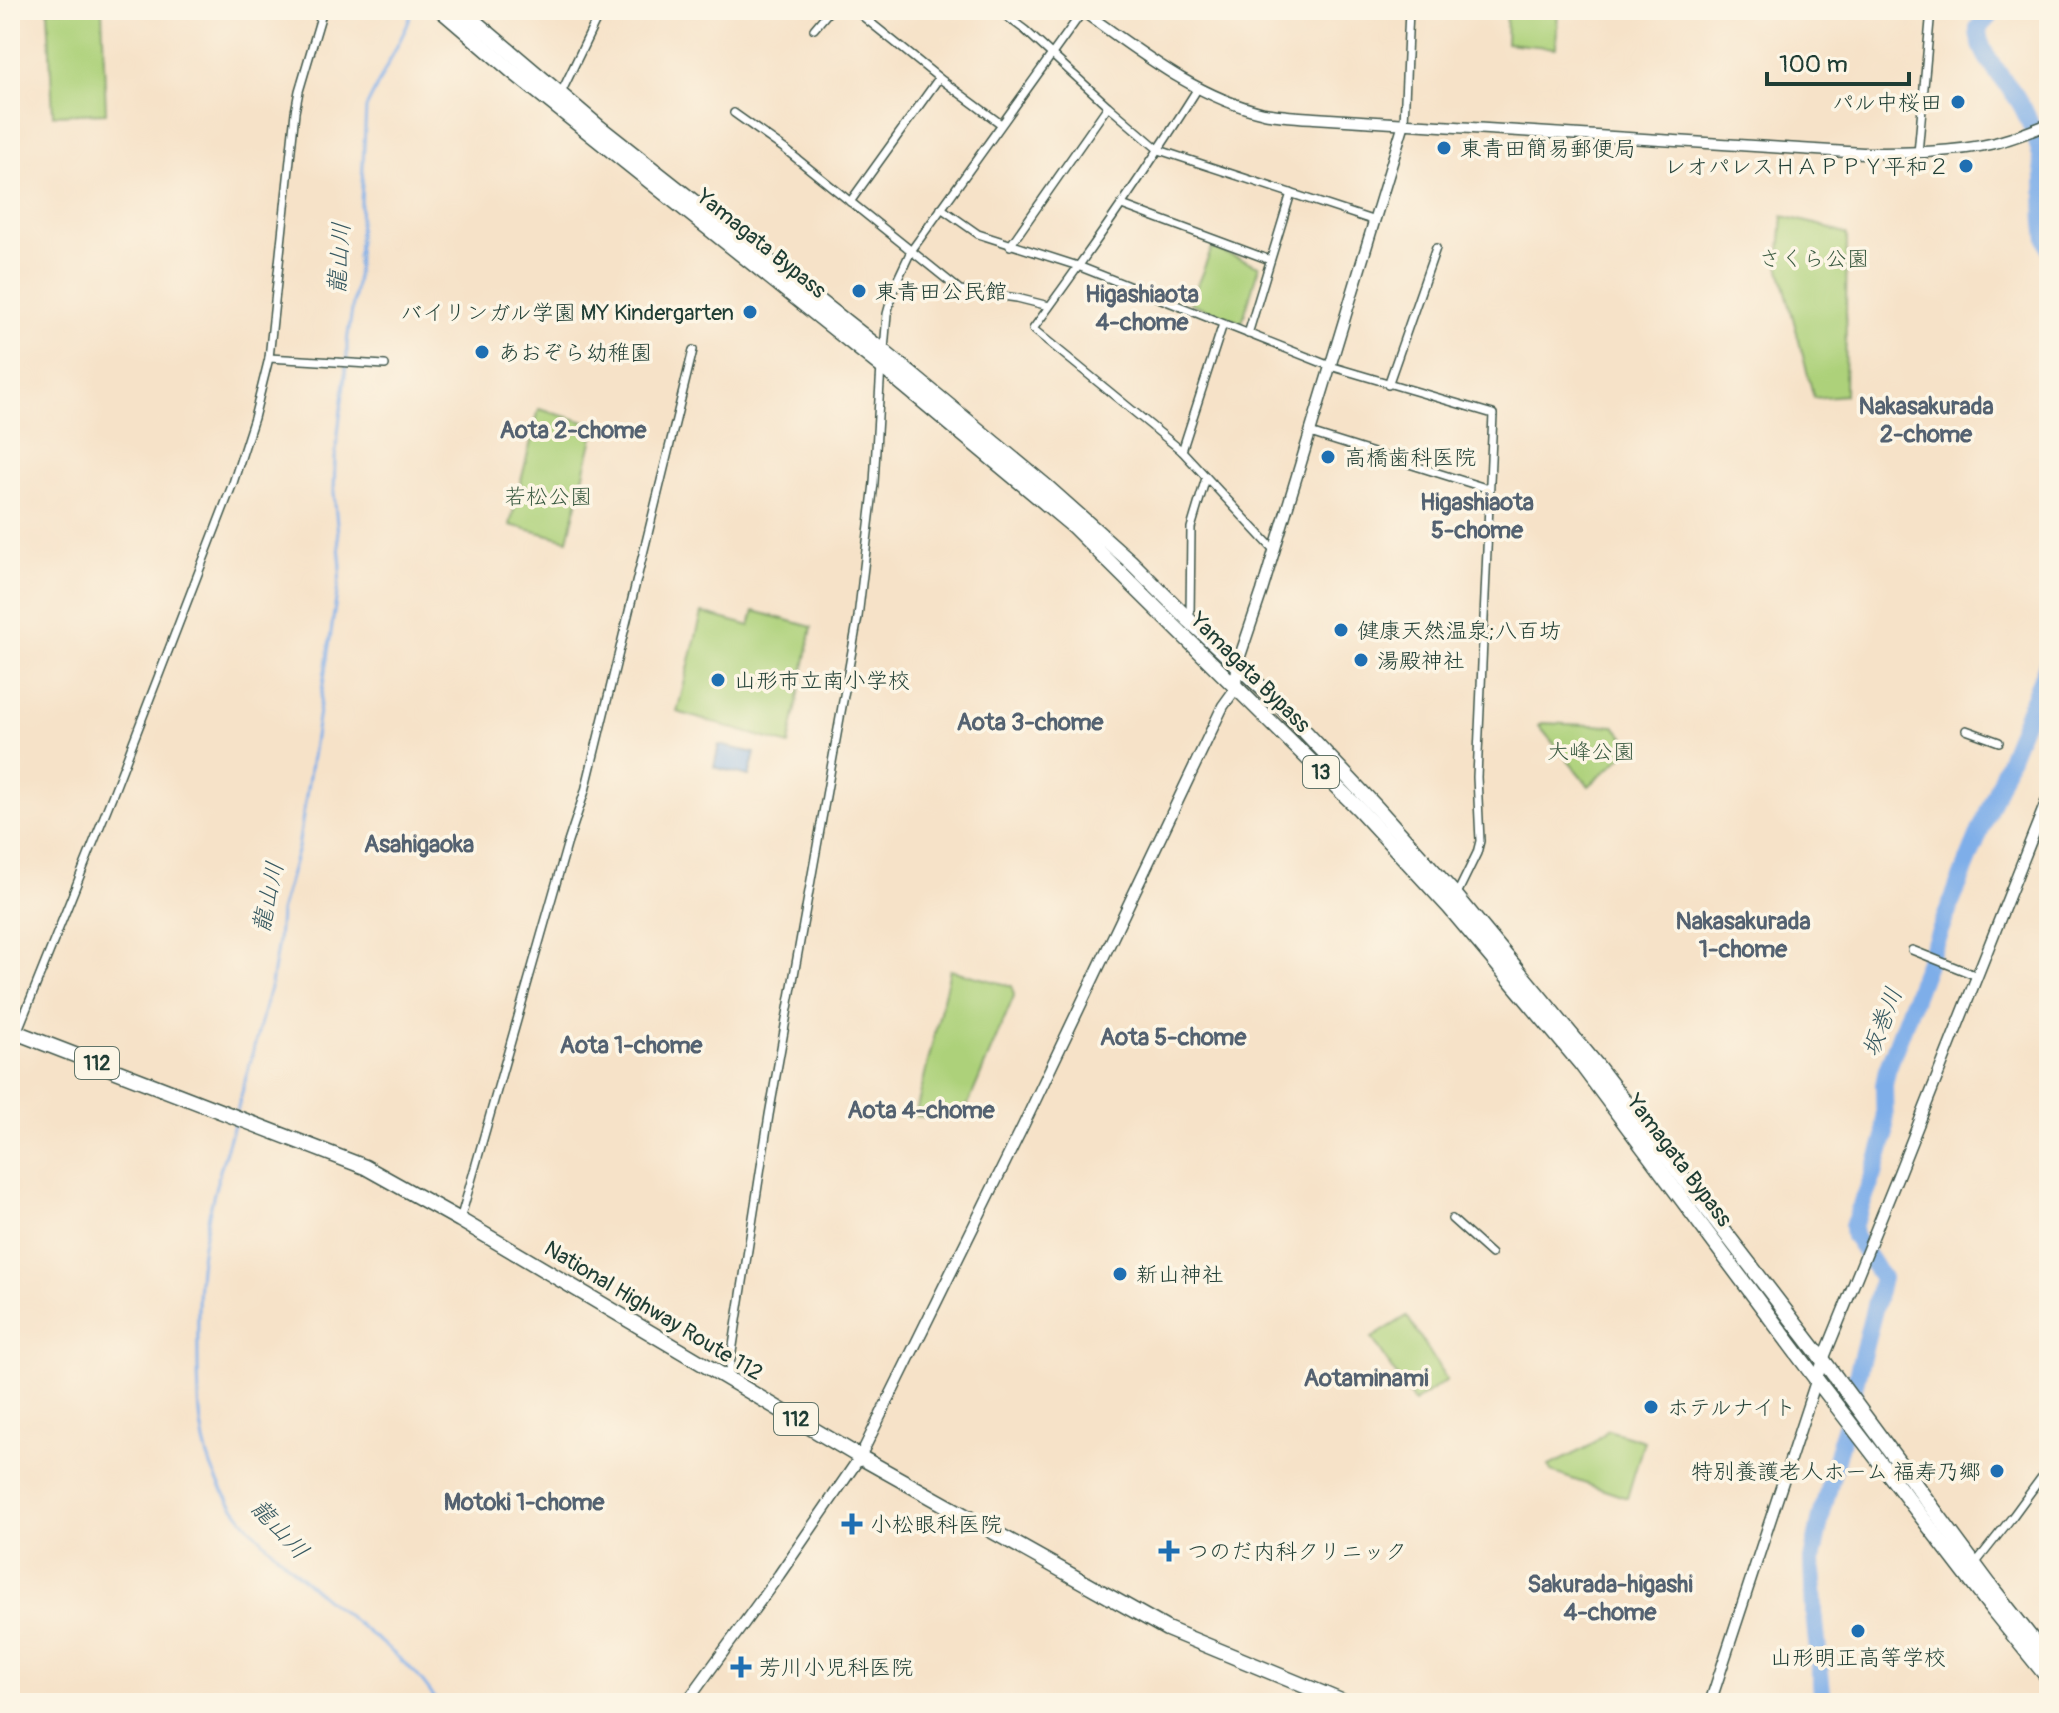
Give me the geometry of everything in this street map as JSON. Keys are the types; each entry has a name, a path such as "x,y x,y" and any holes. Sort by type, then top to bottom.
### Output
{"highway":[{"name":"Yamagata Bypass","path":"441,10 512,71 1047,487 1130,561 1278,703 1456,896 1598,1067 2049,1661"},
{"name":"Yamagata Bypass","path":"461,10 882,359 1073,526 1359,809 1450,908 1581,1064 1816,1379 2049,1679"},
{"name":"National Highway Route 112","path":"14,1031 365,1167 860,1457 1167,1629 1346,1703"},
{"path":"1972,1581 2049,1692"},
{"path":"1991,1587 2049,1653"}],"street":[{"path":"10,1050 14,1031 108,808 228,496 254,418 269,358 295,112 323,10"},
{"path":"560,95 601,10"},
{"path":"814,29 830,10"},
{"path":"855,10 1001,124"},
{"path":"998,10 1025,30 1159,150 1375,221"},
{"path":"728,1380 769,1115 858,617 874,483 887,314 895,285 911,251 1083,10 1170,72 1198,88 1266,113 1863,153 1918,153 1980,146 2046,125"},
{"path":"686,1703 860,1457 1023,1126 1209,734 1236,688 1237,665 1404,123 1409,10"},
{"path":"1918,153 1931,10"},
{"path":"850,202 939,78"},
{"path":"1198,88 1122,205 1033,329 1182,451 1274,550"},
{"path":"1010,246 1108,106"},
{"path":"734,113 786,150 960,290 1049,306"},
{"path":"1248,334 1291,193"},
{"path":"1122,205 1270,260"},
{"path":"941,208 978,234 1078,266 1330,366 1493,414 1477,777 1480,841 1456,896"},
{"path":"1388,385 1436,248"},
{"path":"1182,451 1223,324"},
{"path":"460,1220 596,751 693,350"},
{"path":"269,358 385,365"},
{"path":"1310,433 1489,489"},
{"path":"1190,621 1191,528 1206,478"},
{"path":"1966,730 1999,742"},
{"path":"1710,1703 1823,1360 2049,795"},
{"path":"1912,950 1977,976"},
{"path":"1452,1219 1491,1254"},
{"path":"1974,1564 2049,1467"}],"green space":[{"path":"48,10 102,10 106,113 53,115"},
{"path":"1507,10 1558,10 1556,48 1506,43"},
{"name":"さくら公園","path":"1783,216 1847,235 1845,395 1814,398 1779,265"},
{"path":"1212,248 1259,266 1242,323 1190,303"},
{"name":"若松公園","path":"539,409 596,425 568,540 510,525"},
{"path":"754,611 812,627 789,745 677,712 702,613 750,626"},
{"name":"大峰公園","path":"1542,723 1615,726 1633,747 1589,786 1539,726"},
{"path":"950,970 1012,986 1014,996 962,1119 915,1116"},
{"path":"1407,1316 1447,1380 1414,1402 1372,1338"},
{"path":"1608,1430 1644,1441 1627,1498 1551,1472 1549,1466 1588,1447"}],"water":[{"path":"719,745 755,753 749,776 714,767"}],"waterway":[{"name":"龍山川","path":"237,1111 271,984 280,912 298,848 341,567 334,492 335,459 357,277 366,108 407,26 410,10"},
{"path":"1992,10 1978,28 1979,39 2031,125 2043,170 2049,248"},
{"name":"坂巻川","path":"1849,1407 1882,1278 1854,1236 1853,1226 1885,1137 1884,1085 1887,1070 2049,660"},
{"name":"龍山川","path":"235,1122 211,1206 199,1283 200,1410 203,1438 211,1466 233,1507 254,1531 314,1589 402,1661 419,1677 438,1703"},
{"name":"坂巻川","path":"1823,1703 1812,1560 1844,1429"}],"place":[{"name":"パル中桜田","path":"1958,102"},
{"name":"東青田簡易郵便局","path":"1444,148"},
{"name":"レオパレスＨＡＰＰＹ平和２","path":"1966,166"},
{"name":"東青田公民館","path":"859,291"},
{"name":"バイリンガル学園 MY Kindergarten","path":"750,312"},
{"name":"あおぞら幼稚園","path":"482,352"},
{"name":"高橋歯科医院","path":"1328,457"},
{"name":"健康天然温泉;八百坊","path":"1341,630"},
{"name":"湯殿神社","path":"1361,660"},
{"name":"山形市立南小学校","path":"718,680"},
{"name":"新山神社","path":"1120,1274"},
{"name":"ホテルナイト","path":"1651,1407"},
{"name":"特別養護老人ホーム 福寿乃郷","path":"1997,1471"},
{"name":"小松眼科医院","path":"852,1524"},
{"name":"つのだ内科クリニック","path":"1169,1551"},
{"name":"山形明正高等学校","path":"1858,1631"},
{"name":"芳川小児科医院","path":"741,1667"}],"district":[{"name":"Higashiaota 4-chome","path":"1142,308"},
{"name":"Nakasakurada 2-chome","path":"1926,420"},
{"name":"Aota 2-chome","path":"573,430"},
{"name":"Higashiaota 5-chome","path":"1477,516"},
{"name":"Aota 3-chome","path":"1030,722"},
{"name":"Asahigaoka","path":"419,844"},
{"name":"Nakasakurada 1-chome","path":"1743,935"},
{"name":"Aota 5-chome","path":"1173,1037"},
{"name":"Aota 1-chome","path":"631,1045"},
{"name":"Aota 4-chome","path":"921,1110"},
{"name":"Aotaminami","path":"1366,1378"},
{"name":"Motoki 1-chome","path":"524,1502"},
{"name":"Sakurada-higashi 4-chome","path":"1610,1598"}]}
